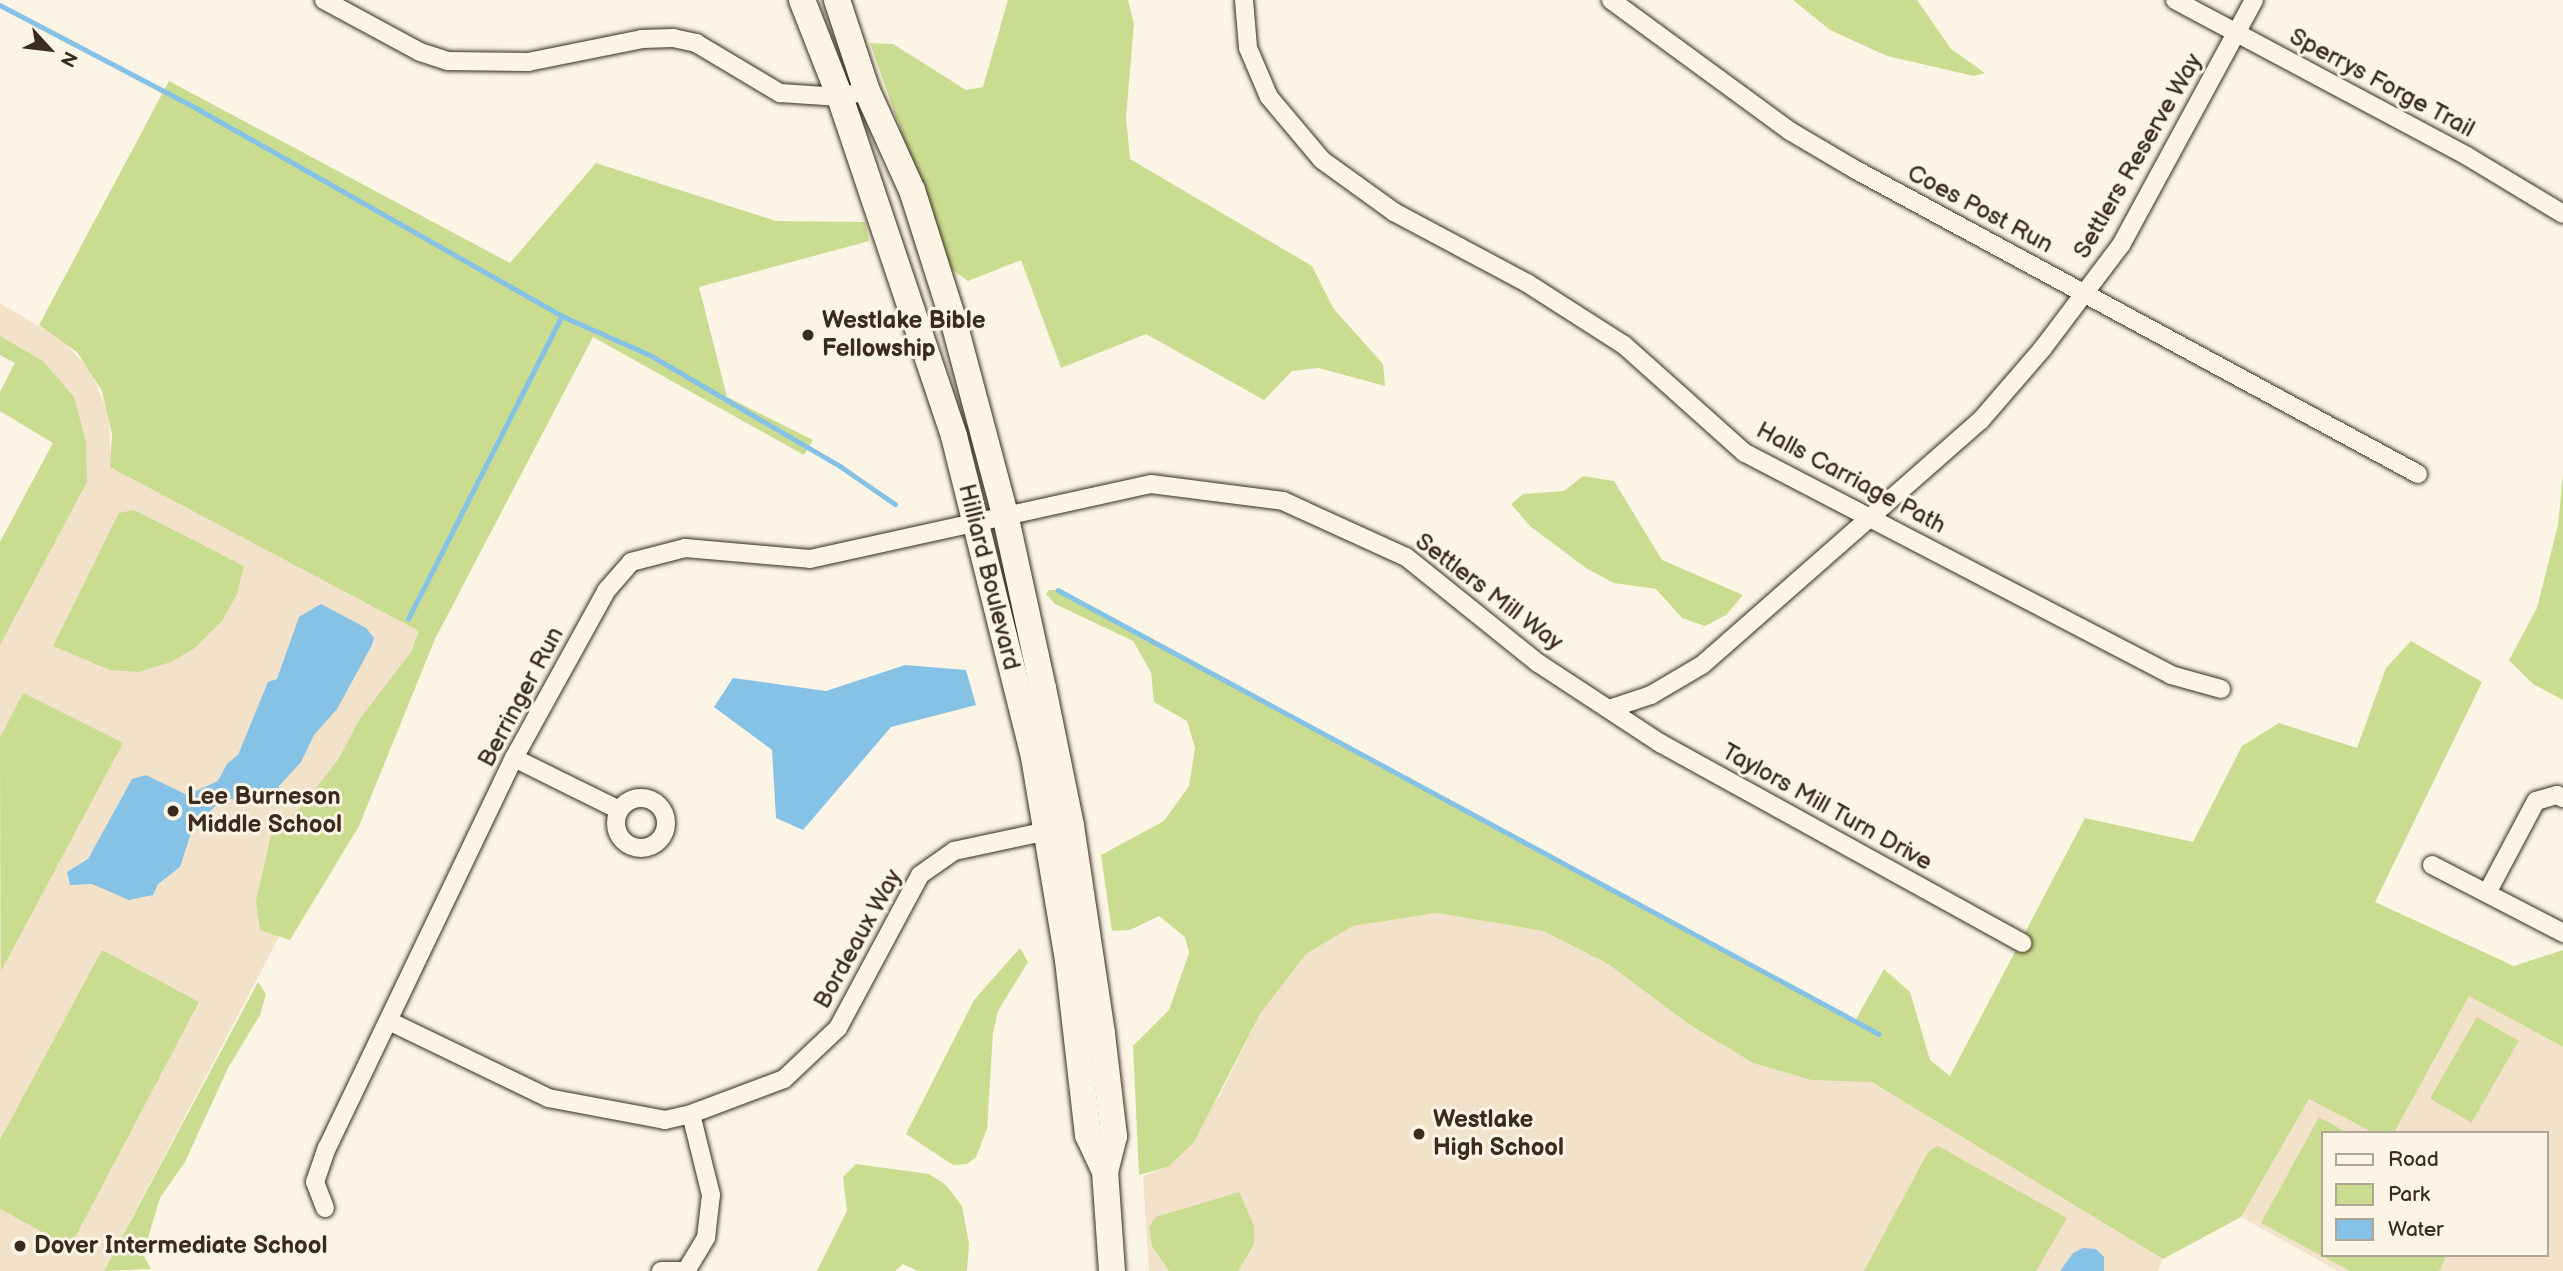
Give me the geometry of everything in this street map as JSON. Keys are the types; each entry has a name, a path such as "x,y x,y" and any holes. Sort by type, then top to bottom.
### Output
{"main road":[{"name":"Hilliard Boulevard","path":"802,0 840,97 954,436 1034,757 1058,829"},
{"name":"Hilliard Boulevard","path":"836,0 867,90 924,229 1005,514 1058,829 1068,960 1088,1135 1105,1171 1112,1271"}],"street":[{"path":"324,0 420,52 447,61 527,62 642,39 673,38 696,43 780,93 840,97 867,90"},
{"name":"Halls Carriage Path","path":"1244,0 1248,48 1269,97 1322,160 1394,212 1528,283 1624,345 1745,453 2171,675 2221,690"},
{"name":"Coes Post Run","path":"1611,0 1790,131 2418,474"},
{"name":"Sperrys Forge Trail","path":"2175,0 2467,156 2563,214"},
{"name":"Settlers Reserve Way","path":"1612,708 1651,695 1702,665 1980,421 2087,293 2163,173 2254,0"},
{"name":"Settlers Mill Way","path":"1005,514 1151,484 1283,501 1406,557 1538,663 1612,708"},
{"name":"Berringer Run","path":"325,1208 315,1182 389,1021 514,758 606,591 631,562 685,548 810,559 1005,514"},
{"name":"Taylors Mill Turn Drive","path":"1612,708 1660,743 2022,943"},
{"path":"514,758 620,810"},
{"path":"2487,893 2536,802 2557,795 2563,798"},
{"name":"Bordeaux Way","path":"389,1021 548,1098 598,1111 665,1120 691,1114 785,1079 838,1028 920,875 954,851 1058,829"},
{"path":"2432,864 2563,933"},
{"path":"686,1271 706,1238 711,1195 691,1114"},
{"path":"661,1271 680,1271"}],"shaded area":[{"name":"Lee Burneson Middle School","path":"0,303 62,340 90,370 109,415 111,467 435,639 104,1271 0,1271 0,542 53,443 0,411 0,392 15,363 0,355"},
{"path":"1437,913 1543,931 1608,964 1690,1025 1753,1063 1811,1080 1872,1081 2163,1259 2157,1271 1149,1271 1143,1176 1168,1167 1220,1095 1260,1014 1306,954 1353,926"},
{"path":"2469,996 2563,1047 2563,1271 2338,1271 2241,1217 2309,1098 2370,1131 2322,1131 2322,1257 2549,1257 2549,1131 2395,1131"}],"green space":[{"path":"1008,0 1128,0 1134,24 1126,117 1130,159 1312,266 1333,308 1383,364 1385,386 1319,368 1292,371 1264,400 1146,334 1061,368 1021,260 968,281 950,268 870,43 893,44 966,90 983,87"},
{"path":"1793,0 1917,0 1951,49 1985,73 1974,76 1887,56 1830,30"},
{"path":"169,81 510,263 596,163 776,221 865,222 869,241 699,287 727,397 813,440 804,455 593,337 435,639 359,826 290,940 260,930 256,901 271,835 300,808 338,760 359,720 411,652 419,631 110,467 112,434 102,391 77,352 39,325"},
{"path":"0,336 43,361 74,397 86,442 87,482 0,645 0,542 53,443 0,411 0,392 15,363 0,355"},
{"path":"2563,474 2563,700 2533,684 2509,660 2537,608 2558,525"},
{"path":"1583,476 1614,481 1662,560 1743,595 1726,615 1705,626 1682,618 1656,589 1614,583 1586,568 1530,526 1511,504 1523,494 1564,491"},
{"path":"134,510 244,566 237,594 222,621 195,648 171,662 139,672 110,670 53,646 119,513"},
{"path":"1049,590 1058,590 1855,1021 1884,969 1910,992 1930,1060 1950,1076 2085,818 2193,842 2242,746 2279,723 2357,748 2386,668 2411,641 2482,682 2375,902 2514,966 2563,950 2563,1047 2469,996 2395,1131 2370,1131 2309,1099 2241,1217 2163,1259 1872,1082 1811,1080 1753,1063 1690,1025 1608,964 1543,931 1437,913 1353,926 1306,954 1260,1014 1194,1142 1168,1167 1139,1175 1133,1046 1169,1010 1189,953 1185,937 1159,916 1130,930 1112,931 1101,855 1164,821 1189,786 1195,748 1187,721 1154,702 1151,672 1133,641 1055,604 1046,594"},
{"path":"23,693 123,743 1,971 0,738"},
{"path":"1020,948 1028,962 998,1011 993,1033 987,1129 976,1157 967,1164 953,1165 906,1134 974,1000"},
{"path":"102,950 199,1002 70,1247 0,1209 0,1140"},
{"path":"258,982 266,994 260,1015 228,1068 185,1162 160,1198 143,1254 151,1269 104,1271"},
{"path":"2477,1017 2519,1041 2472,1122 2430,1098"},
{"path":"2319,1117 2344,1131 2322,1131 2322,1256 2261,1223"},
{"path":"1938,1146 2067,1218 2036,1271 1864,1271 1928,1152"},
{"path":"856,1164 929,1174 946,1185 962,1206 969,1243 967,1271 918,1271 903,1264 895,1271 817,1271 847,1211 843,1177"},
{"path":"1239,1192 1254,1226 1254,1244 1238,1271 1169,1271 1152,1246 1149,1227 1156,1217"},
{"path":"2324,1257 2446,1257 2439,1271 2350,1271"}],"water":[{"path":"321,604 366,628 374,638 337,709 314,735 301,762 279,786 277,796 259,805 227,798 216,805 191,833 180,867 158,884 153,895 129,900 92,884 70,885 67,872 88,859 132,779 146,775 187,795 218,781 227,764 238,755 268,682 277,679 299,617"},
{"path":"905,665 966,670 976,705 891,727 803,830 776,818 772,750 714,707 733,678 826,691"},
{"path":"2083,1248 2096,1249 2104,1257 2104,1271 2060,1271 2073,1253"}],"waterway":[{"path":"0,5 198,109 562,316 650,355 840,466 895,504"},
{"path":"408,619 562,316"},
{"path":"1058,590 1879,1034"}],"place":[{"name":"Westlake Bible Fellowship","path":"808,335"},
{"name":"Lee Burneson Middle School","path":"173,811"},
{"name":"Westlake High School","path":"1419,1134"},
{"name":"Dover Intermediate School","path":"20,1246"}]}
